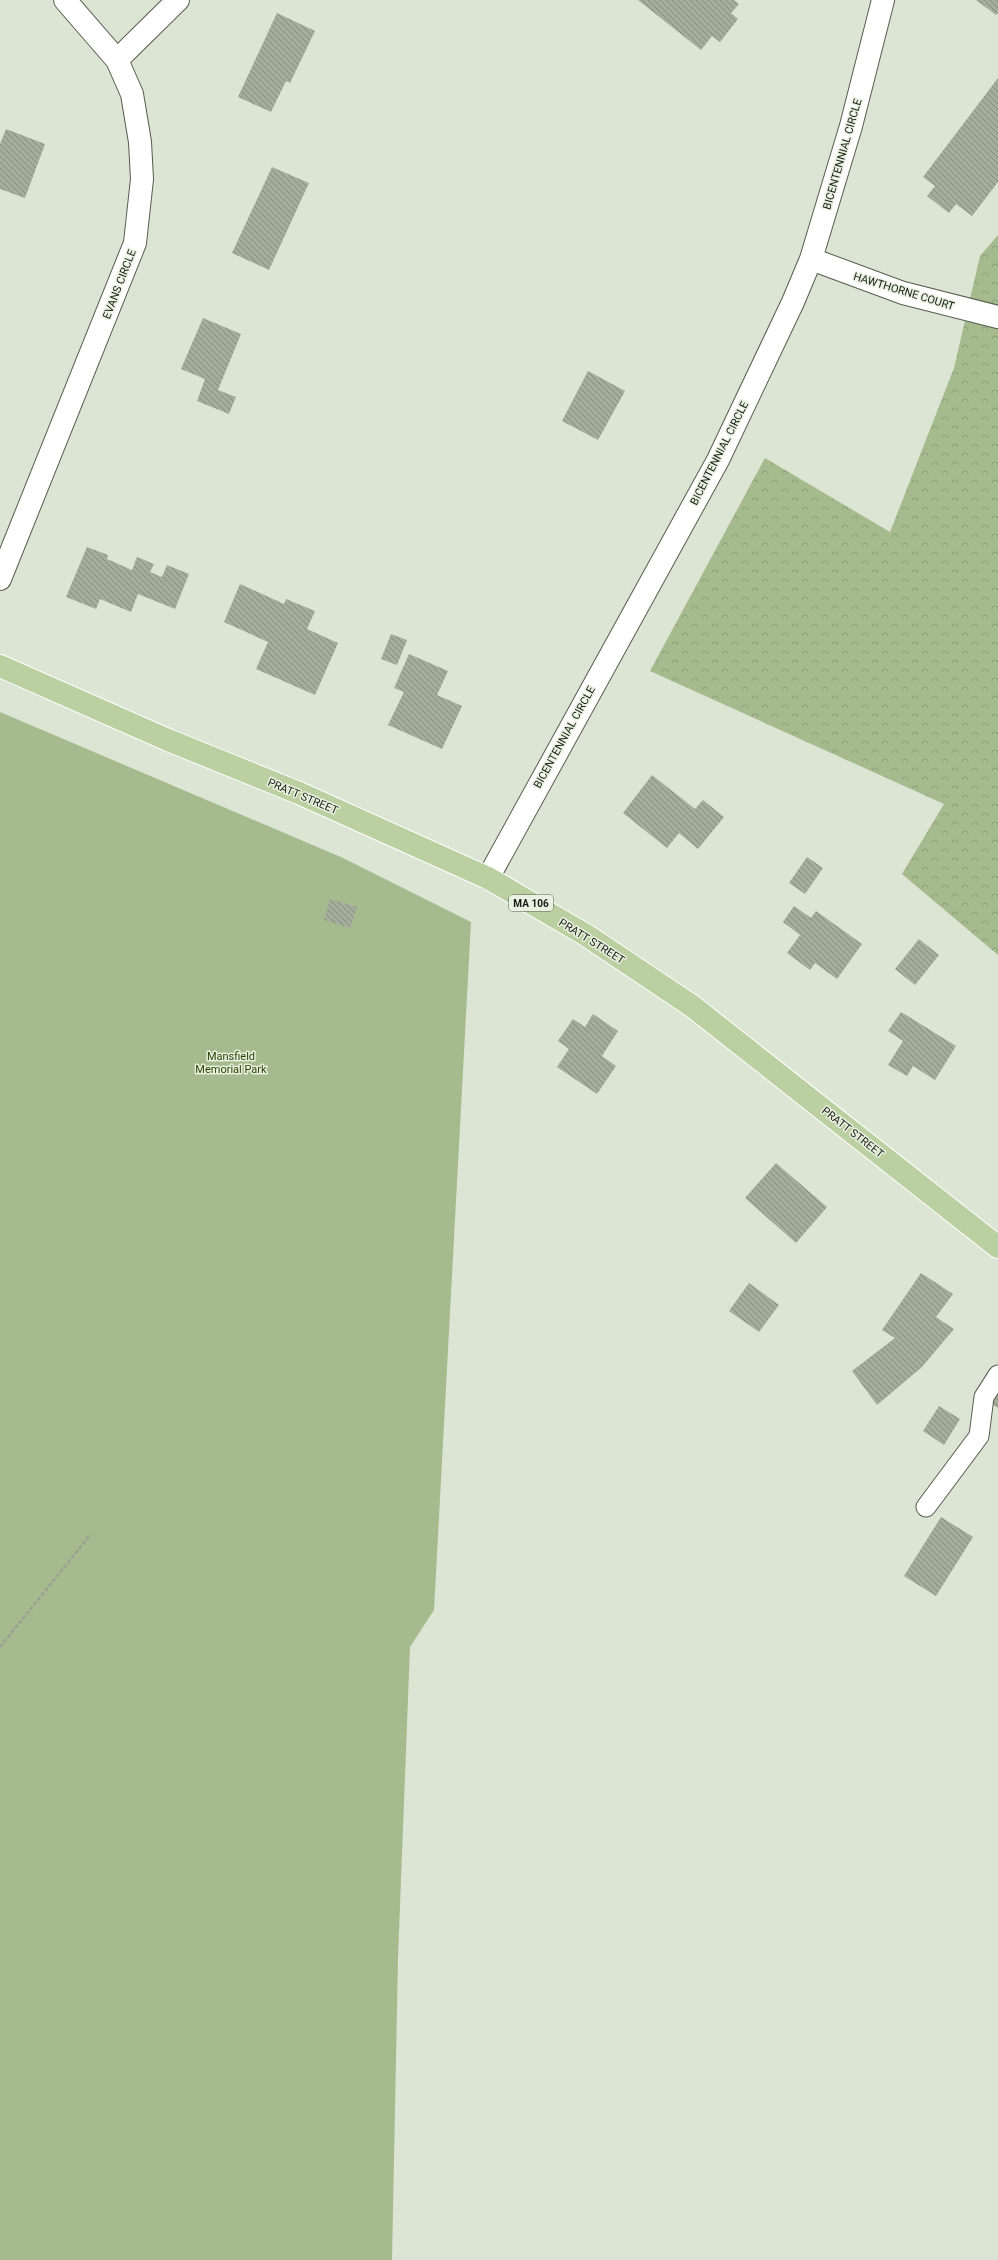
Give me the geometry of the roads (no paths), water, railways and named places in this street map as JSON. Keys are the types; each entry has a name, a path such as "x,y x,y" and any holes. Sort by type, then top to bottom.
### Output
{"main road":[{"name":"PRATT STREET","path":"0,666 168,740 320,803 488,878 586,935 692,1006 998,1247"}],"street":[{"name":"EVANS CIRCLE","path":"0,579 135,243 142,179 140,142 132,94 117,60 65,0"},
{"path":"117,60 178,0"},
{"name":"BICENTENNIAL CIRCLE","path":"488,878 718,460 793,302 811,259 851,126 883,0"},
{"name":"HAWTHORNE COURT","path":"811,259 903,293 998,317"}],"lane":[{"path":"926,1507 979,1436 984,1397 998,1376"}],"park label":[{"name":"Mansfield Memorial Park","path":"231,1062"}]}
